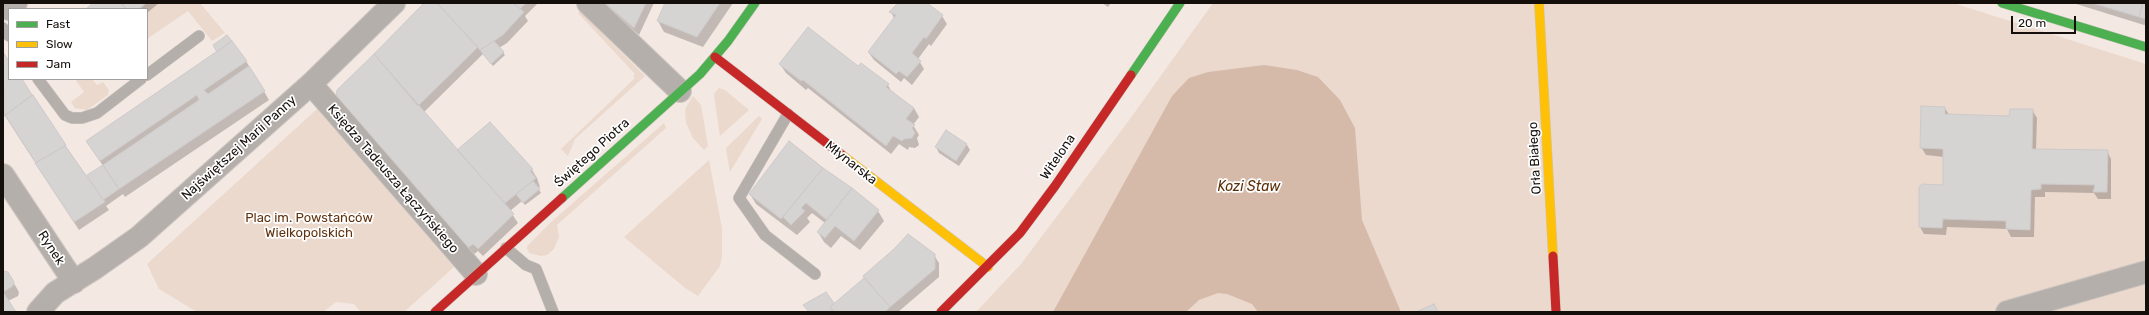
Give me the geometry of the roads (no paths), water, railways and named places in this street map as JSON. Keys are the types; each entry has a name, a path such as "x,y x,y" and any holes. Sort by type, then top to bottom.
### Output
{"street":[{"name":"Najświętszej Marii Panny","path":"74,282 139,237 311,84 394,3"},
{"path":"588,3 680,91"},
{"name":"Świętego Piotra","path":"435,312 680,91 715,57 755,3"},
{"name":"Witelona","path":"941,312 988,267 1020,233 1055,186 1180,3"},
{"name":"Orła Białego","path":"1539,3 1556,312"},
{"path":"2002,3 2146,47"},
{"name":"Młynarska","path":"715,57 988,267"},
{"name":"Księdza Tadeusza Łączyńskiego","path":"311,84 476,274"},
{"name":"Rynek","path":"3,175 74,282"},
{"path":"2007,312 2146,272"},
{"path":"38,312 52,295 74,282"}],"lane":[{"path":"148,74 199,36"},
{"path":"39,80 65,116 72,118 82,118 97,113 141,80"},
{"path":"788,114 739,198 765,235 816,274"},
{"path":"506,248 526,265 536,269 552,312"}],"water":[{"name":"Kozi Staw","path":"1264,65 1297,70 1318,77 1340,100 1355,128 1362,220 1401,312 1258,312 1252,304 1227,294 1218,293 1199,300 1186,312 1053,312 1172,96 1189,78 1208,72"}],"park label":[{"name":"Plac im. Powstańców Wielkopolskich","path":"309,226"}]}
